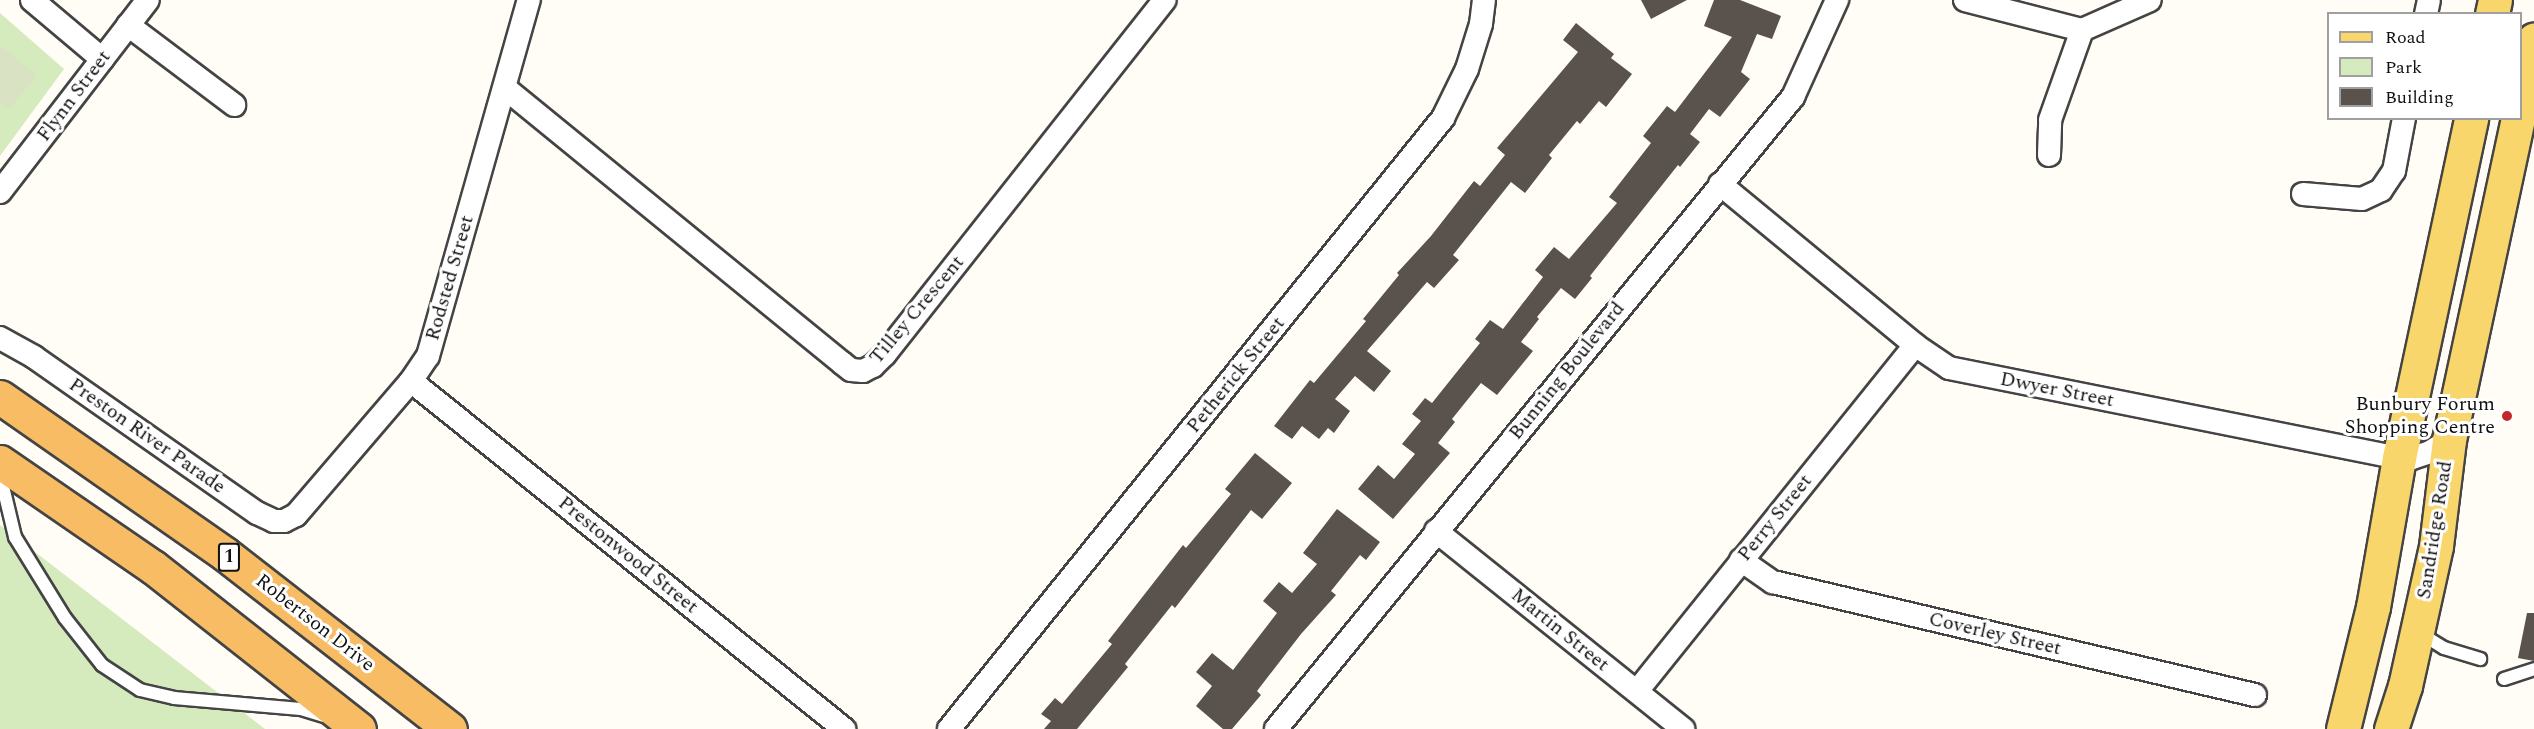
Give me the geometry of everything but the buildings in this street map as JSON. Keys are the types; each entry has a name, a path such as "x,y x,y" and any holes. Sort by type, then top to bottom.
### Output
{"highway":[{"name":"Robertson Drive","path":"0,397 225,554 450,729"},
{"path":"0,462 153,567 357,727"}],"main road":[{"path":"2346,720 2373,607 2399,458 2471,120"},
{"path":"2442,256 2463,219 2486,120"},
{"name":"Sandridge Road","path":"2391,729 2436,546 2449,440 2517,120"},
{"path":"2346,720 2371,661 2412,645 2373,607"}],"street":[{"path":"32,0 102,59"},
{"name":"Flynn Street","path":"0,192 148,0"},
{"name":"Rodsted Street","path":"296,515 411,381 428,356 529,0"},
{"name":"Tilley Crescent","path":"505,88 842,363 851,370 862,371 873,366 885,354 1165,0"},
{"name":"Petherick Street","path":"949,729 1443,118 1467,69 1481,24 1484,0"},
{"name":"Bunning Boulevard","path":"1276,729 1793,97 1837,0"},
{"path":"1965,0 2082,30 2150,0"},
{"path":"128,25 234,105"},
{"path":"2049,155 2050,120 2082,30"},
{"path":"2303,194 2362,199 2381,190 2394,171 2404,120"},
{"name":"Dwyer Street","path":"1720,184 1915,345 1949,368 2399,458 2412,458 2430,452 2449,440"},
{"name":"Preston River Parade","path":"0,338 34,357 257,513 274,521 284,521 296,515"},
{"name":"Perry Street","path":"1637,691 1915,345"},
{"name":"Prestonwood Street","path":"411,381 844,729"},
{"name":"Martin Street","path":"1436,531 1683,729"},
{"name":"Coverley Street","path":"1741,560 1773,582 2255,695"}],"lane":[{"path":"0,474 15,537 65,618 102,665 140,690 174,698 301,709 357,727"},
{"path":"2412,645 2444,648 2480,659"},
{"path":"2504,679 2534,669"}],"green space":[{"path":"0,13 64,69 0,156"},
{"path":"0,45 37,75 9,110 0,103"},
{"path":"0,525 265,729 0,729"}],"place":[{"name":"Bunbury Forum Shopping Centre","path":"2507,416"}]}
